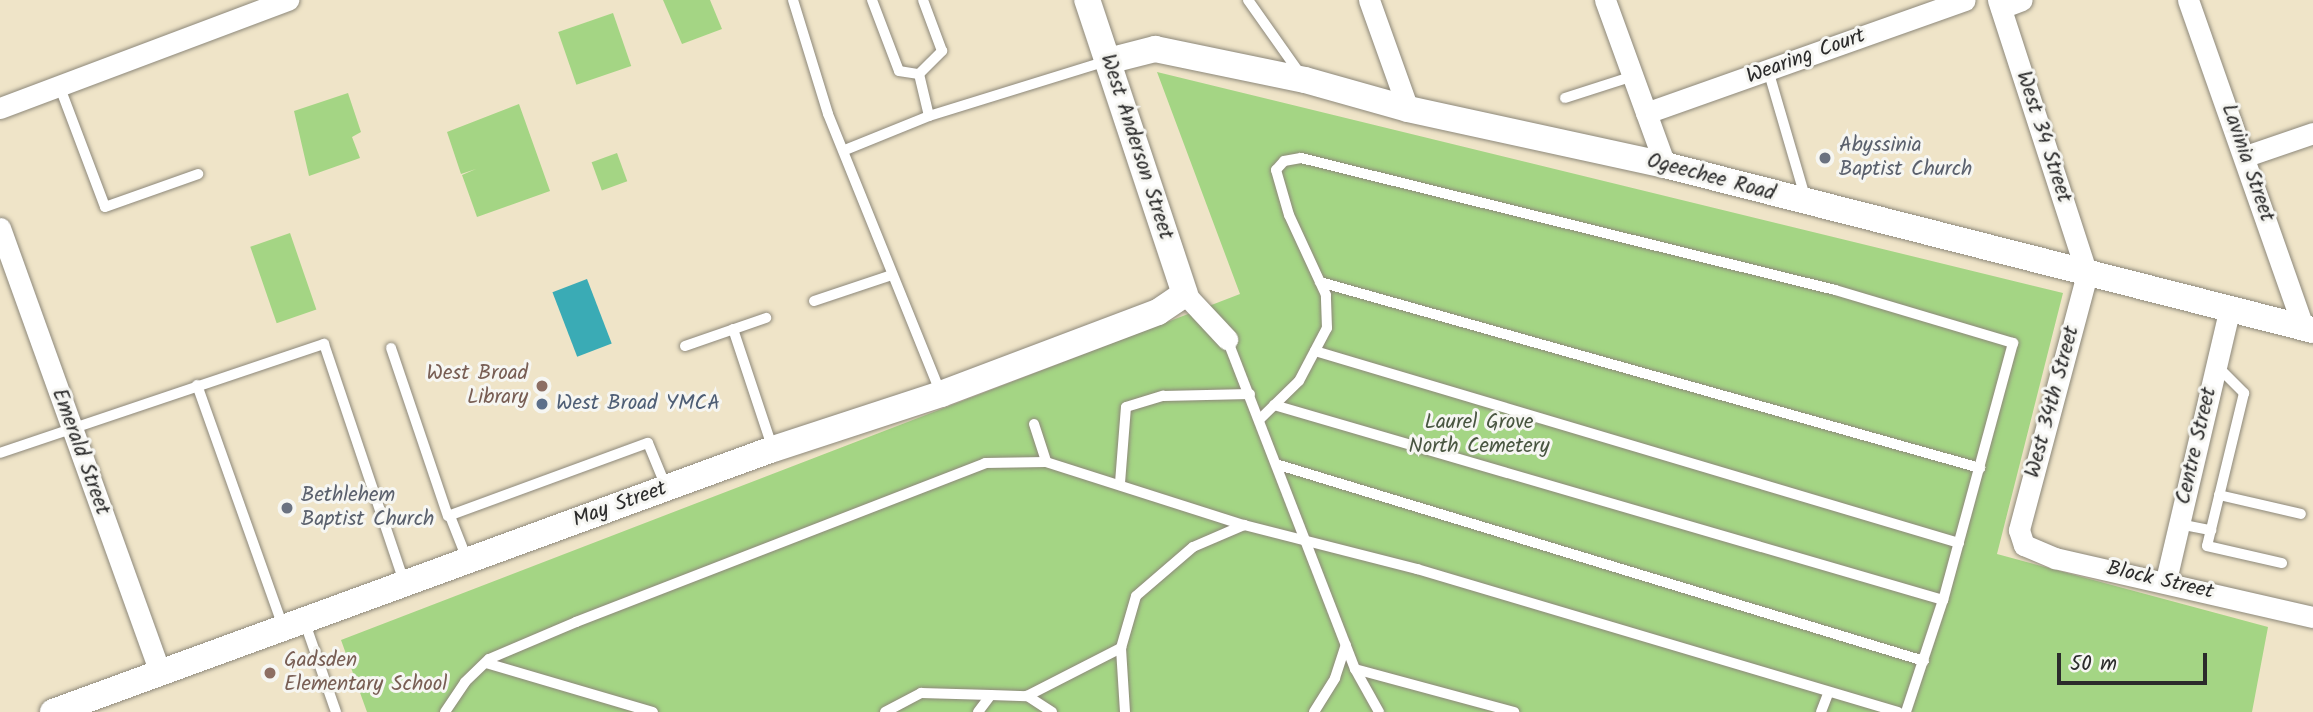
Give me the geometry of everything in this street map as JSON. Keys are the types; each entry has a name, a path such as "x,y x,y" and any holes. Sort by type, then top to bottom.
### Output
{"street":[{"path":"0,107 288,0"},
{"name":"West Anderson Street","path":"1087,0 1185,294"},
{"path":"1369,0 1408,109"},
{"path":"1606,0 1665,165"},
{"name":"Wearing Court","path":"1646,113 1965,0"},
{"path":"1999,4 2022,0"},
{"name":"Lavinia Street","path":"2188,0 2308,329"},
{"name":"West 34 Street","path":"1999,4 2087,274"},
{"name":"Ogeechee Road","path":"1108,61 1155,49 1305,80 1408,109 1665,165 2229,312 2308,329"},
{"path":"2246,156 2313,133"},
{"name":"Emerald Street","path":"0,228 161,674"},
{"name":"West 34th Street","path":"2019,530 2087,274"},
{"path":"1185,294 1227,339"},
{"name":"May Street","path":"52,712 295,626 401,570 467,559 773,449 941,394 1158,313 1185,294"},
{"name":"Centre Street","path":"2166,580 2229,312"},
{"name":"Block Street","path":"2019,530 2024,545 2055,558 2166,580 2313,617"}],"lane":[{"path":"793,0 828,114 845,150 941,394"},
{"path":"872,0 899,71 919,74"},
{"path":"919,74 942,51 923,0"},
{"path":"1248,0 1305,80"},
{"path":"845,150 929,116 1108,61"},
{"path":"1768,70 1806,203"},
{"path":"919,74 929,116"},
{"path":"1565,98 1633,76"},
{"path":"59,85 105,207 198,174"},
{"path":"1260,419 1299,381 1327,328 1326,295 1289,215 1276,170 1284,161 1315,161 1835,290 2013,343 1959,543 1906,712"},
{"path":"814,301 892,275"},
{"path":"1320,282 1980,468"},
{"path":"685,346 766,318"},
{"path":"733,329 773,449"},
{"path":"1227,339 1279,465 1355,669 1380,712"},
{"path":"0,453 324,344 401,570"},
{"path":"391,348 467,559"},
{"path":"1315,351 1900,522 1959,543"},
{"path":"2216,365 2244,393 2207,546 2281,563"},
{"path":"197,385 295,626 336,712"},
{"path":"1120,483 1126,407 1163,396 1250,394"},
{"path":"1274,405 1942,600"},
{"path":"1034,424 1046,462"},
{"path":"450,516 648,443 667,489"},
{"path":"445,712 465,682 486,663 576,622 985,463 1046,462 1120,483 1244,525 1308,540 1828,694 1898,712"},
{"path":"1279,465 1924,661"},
{"path":"2220,495 2301,514"},
{"path":"2179,524 2211,530"},
{"path":"1125,712 1121,648 1136,596 1193,547 1244,525"},
{"path":"1314,712 1335,678 1346,645"},
{"path":"885,712 921,693 1027,696 1121,648"},
{"path":"486,663 653,712"},
{"path":"1355,669 1514,712"},
{"path":"1821,712 1828,694"},
{"path":"978,712 991,695"},
{"path":"1027,696 1052,712"}],"green space":[{"path":"663,0 710,0 722,29 682,44"},
{"path":"613,13 631,66 576,85 558,32"},
{"name":"Laurel Grove North Cemetery","path":"1157,72 2063,293 1997,554 2268,627 2252,712 367,712 341,640 1240,294"},
{"path":"348,93 361,132 352,137 360,158 309,176 294,111"},
{"path":"519,104 550,191 477,217 462,175 476,169 461,174 447,132"},
{"path":"617,153 627,181 602,190 592,162"},
{"path":"290,233 316,310 277,323 250,247"}],"water":[{"path":"587,279 612,343 577,357 552,292"}],"place":[{"name":"Abyssinia Baptist Church","path":"1825,158"},
{"name":"West Broad Library","path":"542,386"},
{"name":"West Broad YMCA","path":"542,404"},
{"name":"Bethlehem Baptist Church","path":"287,508"},
{"name":"Gadsden Elementary School","path":"270,673"}]}
